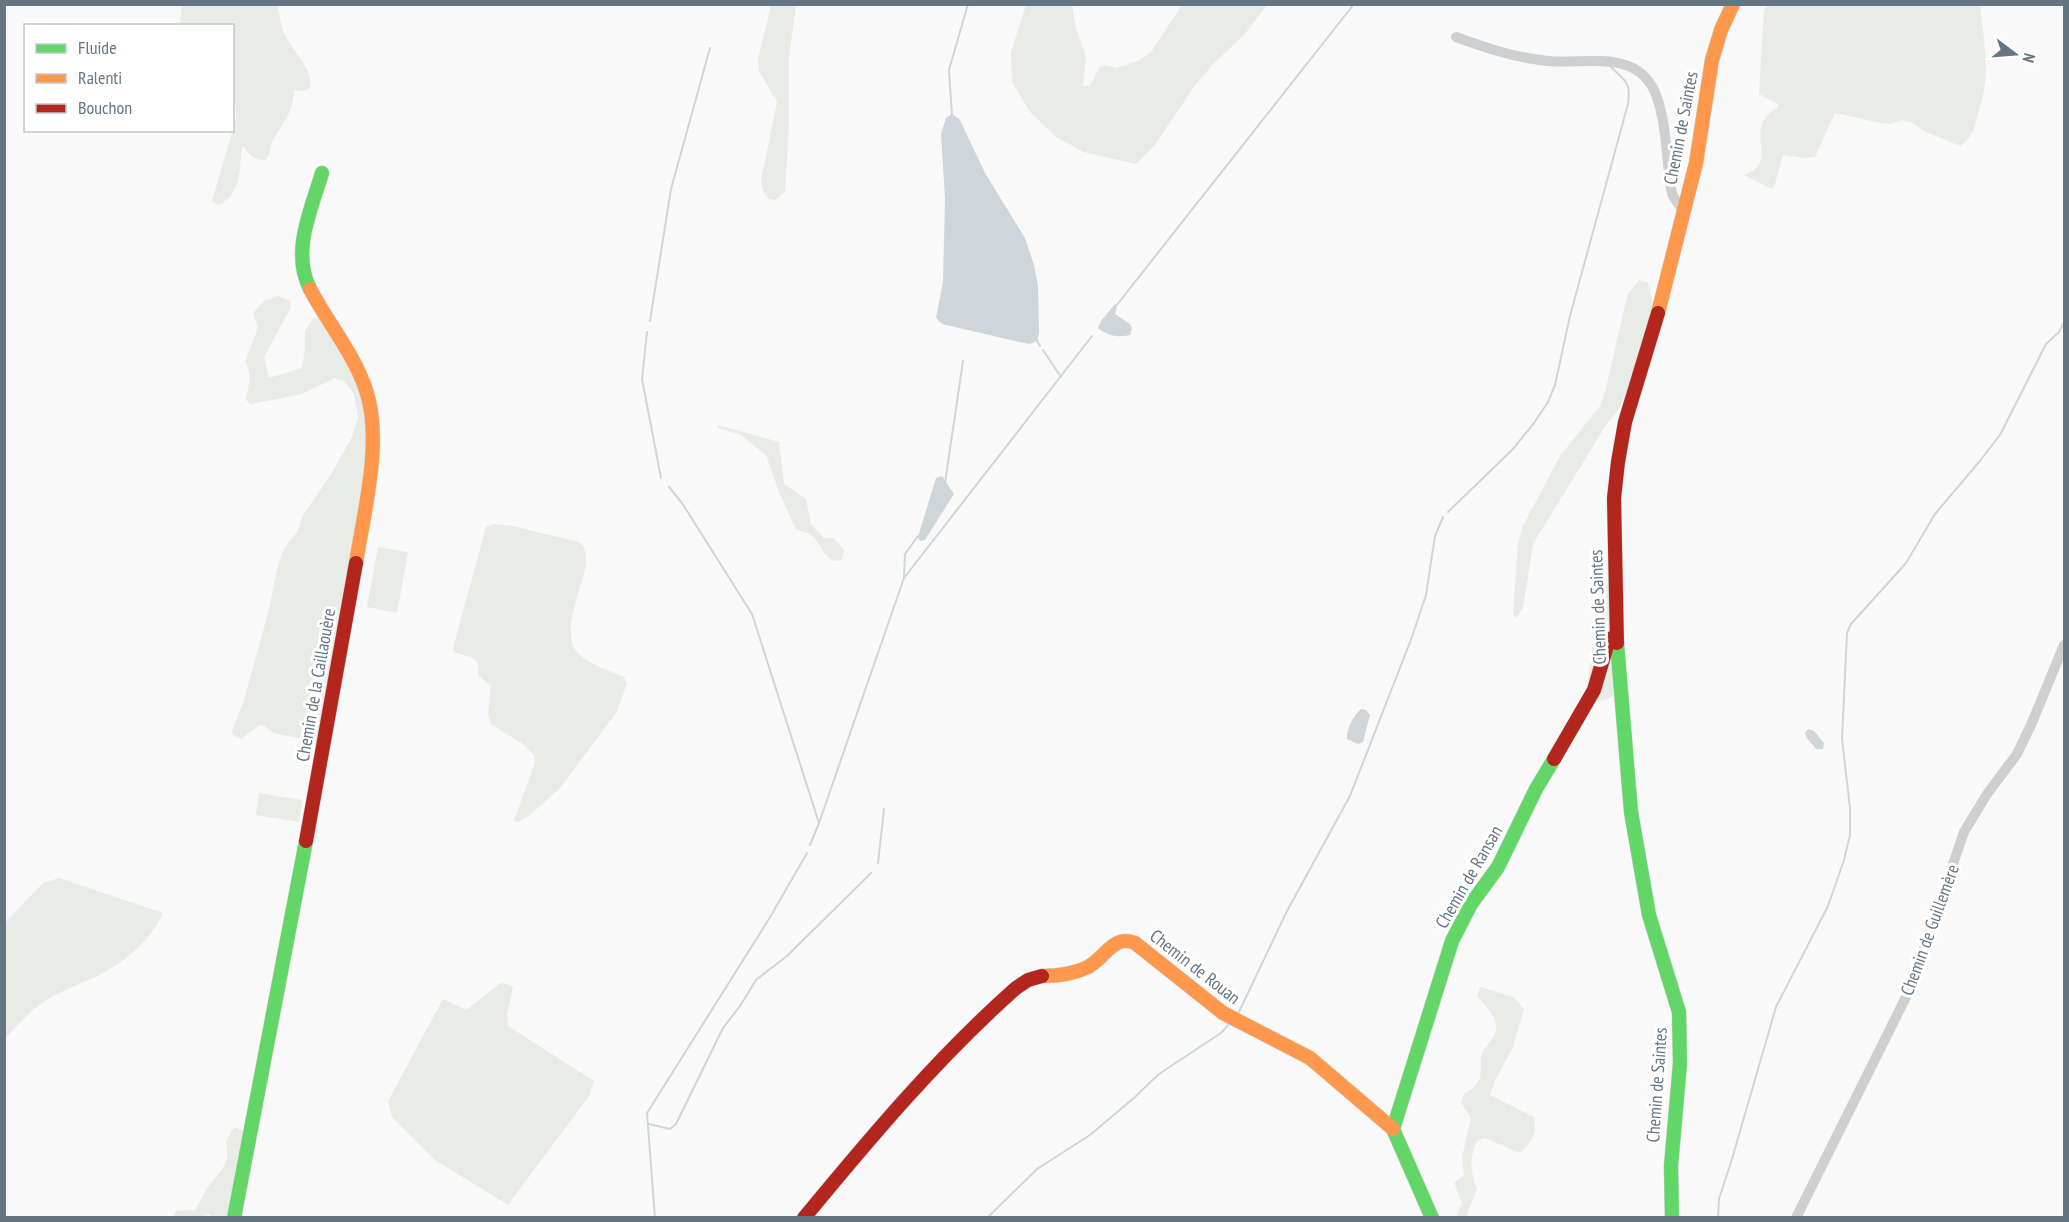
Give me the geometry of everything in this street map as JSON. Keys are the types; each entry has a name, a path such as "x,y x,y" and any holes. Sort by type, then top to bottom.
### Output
{"street":[{"name":"Chemin de Saintes","path":"1672,1218 1671,1145 1681,1029 1649,915 1631,812 1616,637 1614,498 1618,462 1632,394 1665,290 1698,152 1712,60 1721,30 1733,4"},
{"path":"1456,37 1500,52 1539,60 1598,60 1617,62 1633,69 1646,79 1654,92 1661,114 1673,195 1683,211"},
{"name":"Chemin de la Caillaouère","path":"234,1218 281,981 335,686 366,501 373,443 369,394 311,292 303,273 302,250 305,234 322,173"},
{"name":"Chemin de Ransan","path":"1392,1130 1452,941 1471,904 1508,849 1536,789 1594,690 1608,639 1616,637"},
{"name":"Chemin de Guillemère","path":"1796,1218 1911,987 1964,832 1982,800 2017,754 2064,645"},
{"name":"Chemin de Rouan","path":"804,1218 907,1097 968,1034 1017,988 1035,976 1069,974 1082,969 1094,963 1122,939 1129,939 1135,943 1223,1014 1310,1058 1366,1104 1392,1130"},
{"path":"1392,1130 1432,1218"}],"shaded area":[{"path":"182,4 277,5 284,33 309,74 310,88 303,91 294,90 290,112 272,142 266,160 253,157 242,147 238,181 226,201 218,205 212,201 236,119 234,24 180,24"},
{"path":"1976,4 1980,7 1986,73 1982,99 1972,132 1960,146 1902,120 1891,124 1881,123 1835,113 1815,157 1783,155 1772,189 1744,175 1755,169 1760,162 1762,126 1767,116 1778,107 1778,104 1759,94 1764,10 1767,5"},
{"path":"771,5 796,5 789,57 789,124 785,191 776,200 769,199 763,191 761,180 777,102 759,71 758,59"},
{"path":"1026,5 1072,5 1076,29 1086,56 1083,86 1090,86 1099,68 1104,65 1117,68 1140,60 1151,52 1182,5 1267,5 1244,35 1212,65 1194,87 1154,146 1136,164 1084,152 1056,137 1030,112 1012,82 1011,52"},
{"path":"952,114 960,120 985,173 1025,238 1038,285 1039,333 1037,341 1030,344 942,324 936,318 943,282 945,198 941,134 946,118"},
{"path":"1640,280 1648,283 1654,309 1626,392 1619,409 1606,425 1533,544 1523,608 1516,618 1513,615 1518,543 1523,526 1560,456 1600,406 1628,293"},
{"path":"278,296 290,301 291,307 264,357 269,378 302,368 305,331 313,319 332,315 368,375 364,395 367,444 360,498 321,736 316,745 303,739 274,733 261,724 241,739 233,735 232,731 244,700 268,613 278,565 285,547 297,532 303,515 330,476 352,437 358,418 354,394 344,381 335,378 302,394 251,404 246,400 249,375 245,362 258,328 253,313 264,301"},
{"path":"1115,304 1117,307 1115,314 1130,324 1132,328 1130,335 1113,336 1098,328"},
{"path":"718,425 779,442 784,484 806,499 811,524 824,538 834,538 844,550 842,560 831,559 814,537 796,529 779,492 766,455 741,435 718,428"},
{"path":"942,476 954,494 925,540 920,541 918,537 936,478"},
{"path":"494,524 512,526 578,542 584,547 586,567 572,615 571,638 574,648 585,659 624,677 627,684 616,713 560,788 530,815 518,822 514,820 535,763 534,755 523,744 491,724 488,714 491,686 478,675 478,663 473,658 454,652 453,648 486,527"},
{"path":"378,547 408,552 397,613 367,607"},
{"path":"1609,583 1613,695 1606,700 1598,701 1587,688 1593,642 1600,629 1603,615 1604,588"},
{"path":"1361,709 1366,710 1370,715 1363,742 1358,744 1347,739 1347,735 1351,722"},
{"path":"1808,729 1814,731 1824,743 1823,749 1816,749 1807,738 1805,733"},
{"path":"259,793 302,800 299,822 256,815"},
{"path":"59,878 163,913 145,941 120,963 45,1001 29,1013 5,1039 5,923 43,883"},
{"path":"502,982 513,987 507,1014 508,1026 594,1081 589,1096 508,1205 435,1160 392,1117 388,1101 443,999 466,1010"},
{"path":"1480,987 1513,997 1524,1009 1513,1047 1490,1095 1534,1117 1535,1129 1531,1141 1520,1153 1485,1138 1477,1141 1471,1165 1477,1189 1466,1217 1456,1217 1462,1203 1454,1182 1464,1176 1462,1157 1471,1118 1461,1103 1464,1094 1477,1084 1481,1072 1482,1054 1496,1029 1493,1017 1477,996"},
{"path":"234,1127 242,1130 243,1135 227,1217 213,1217 209,1214 203,1217 173,1217 176,1211 195,1210 226,1163 226,1142"}],"waterway":[{"path":"952,116 949,70 968,4"},
{"path":"1116,306 1354,4"},
{"path":"650,321 671,189 710,48"},
{"path":"1448,512 1513,449 1548,402 1555,385 1570,316 1628,104 1628,86 1610,66"},
{"path":"1718,1218 1719,1199 1776,1007 1828,906 1850,835 1850,808 1842,739 1847,633 1851,624 1906,563 1935,514 2000,435 2046,344 2059,332 2064,322"},
{"path":"647,332 642,379 661,478"},
{"path":"819,823 904,578 1092,336"},
{"path":"1036,339 1040,346"},
{"path":"1043,350 1061,377"},
{"path":"945,483 963,361"},
{"path":"669,487 682,503 752,614 819,823 810,845"},
{"path":"1238,1014 1287,911 1350,796 1412,637 1426,595 1435,536 1443,517"},
{"path":"904,577 905,554 918,536"},
{"path":"878,863 884,809"},
{"path":"655,1218 647,1113 769,919 807,853"},
{"path":"649,1124 670,1129 676,1124 723,1028 756,980 787,956 871,873"},
{"path":"987,1218 1037,1169 1090,1135 1159,1074 1221,1033 1231,1022"}],"traffic: fast":[{"path":"310,289 302,260 303,246 308,216 322,173"},
{"path":"1617,643 1631,812 1649,915 1679,1012 1680,1063 1671,1166 1672,1218"},
{"path":"1432,1218 1393,1129 1452,941 1471,904 1498,867 1536,789 1554,759"},
{"path":"234,1218 306,841"}],"traffic: slow":[{"path":"1658,313 1696,163 1712,60 1721,30 1733,4"},
{"path":"310,289 355,364 366,390 371,410 373,431 370,476 356,563"},
{"path":"1042,976 1077,971 1094,963 1115,944 1127,941 1135,943 1223,1013 1310,1058 1393,1129"}],"traffic: jam":[{"path":"1617,643 1614,498 1618,462 1625,422 1658,313"},
{"path":"306,841 356,563"},
{"path":"1554,759 1594,690 1609,639 1616,637"},
{"path":"804,1218 880,1128 959,1042 1016,988 1028,980 1042,976"}]}
